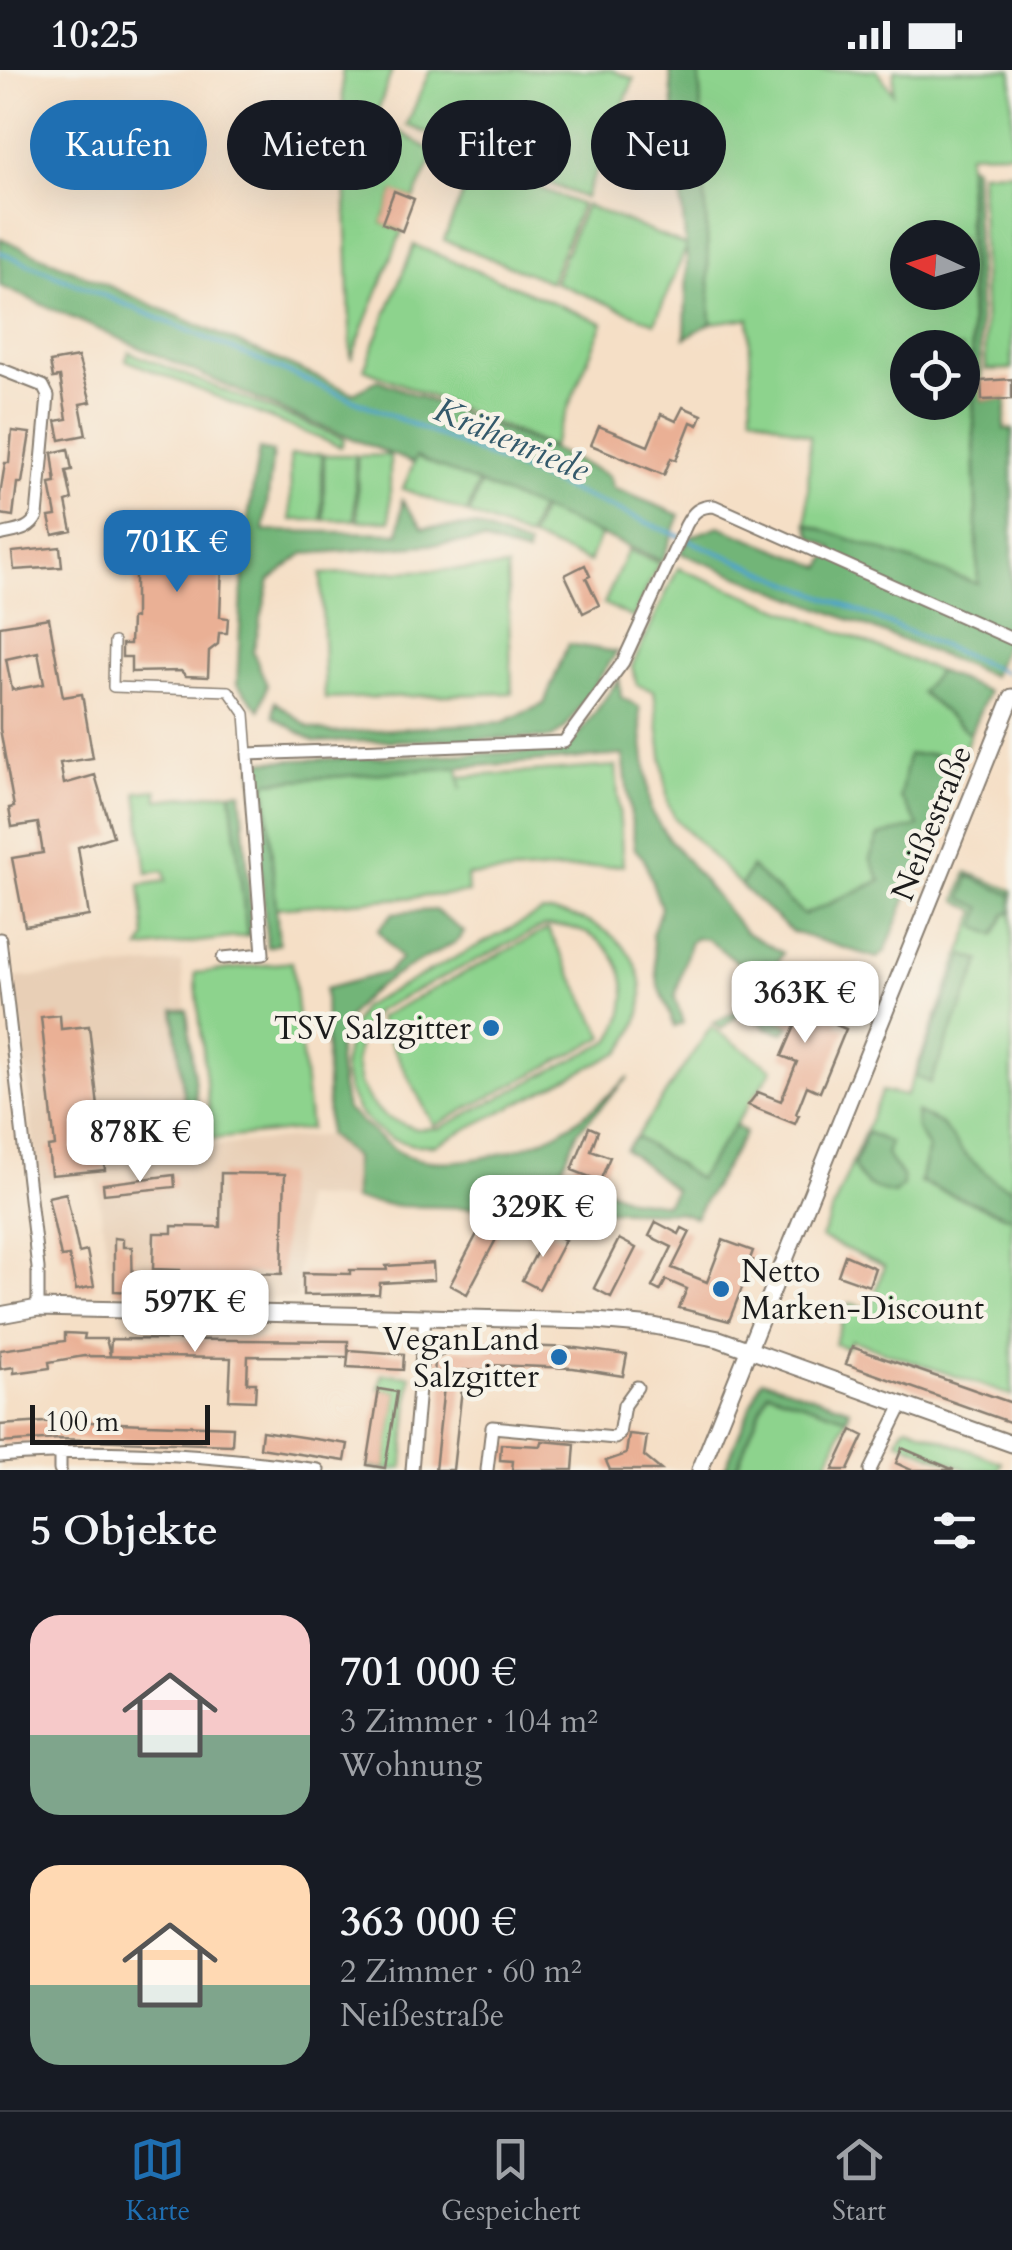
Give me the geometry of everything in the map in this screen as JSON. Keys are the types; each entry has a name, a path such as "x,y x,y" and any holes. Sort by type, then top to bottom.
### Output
{"street":[{"path":"0,369 42,386 48,396 37,516 33,525 0,535"},
{"path":"248,754 564,742 622,662 686,525 698,509 714,506 1012,639"},
{"path":"114,642 113,687 229,691 245,714 263,954 223,958"},
{"name":"Neißestraße","path":"700,1470 1012,697"},
{"path":"0,939 38,1268 38,1308"},
{"path":"0,1068 14,1066"},
{"path":"0,1304 21,1302 38,1308"},
{"path":"0,1314 38,1308 595,1320 654,1326 718,1339 1012,1444"},
{"path":"412,1470 425,1317"},
{"path":"487,1470 492,1427 615,1438 624,1405 637,1387"},
{"path":"870,1470 902,1403"},
{"path":"0,1456 60,1451 231,1458 318,1470"},
{"path":"60,1451 60,1470"}],"shaded area":[{"path":"181,962 202,1147 328,1135 354,1157 354,1200 302,1197 297,1300 113,1292 96,1179 38,1183 15,978"}],"green space":[{"path":"342,70 392,70 382,100 343,100"},
{"path":"430,70 611,70 634,79 625,100 591,100 591,183 585,198 565,190 571,190 571,100 422,100 422,131 407,125"},
{"path":"670,70 699,70 700,100 673,100"},
{"path":"699,70 877,70 893,93 894,70 1012,70 1012,152 968,153 967,220 890,220 890,310 970,310 971,330 890,330 890,420 973,420 978,584 807,524 810,436 752,414 749,318 711,323 705,190 726,190 726,100 700,100"},
{"path":"402,133 422,145 422,181 414,199 394,192 382,223 402,231 351,359 346,190 402,190"},
{"path":"968,165 974,167 976,220 969,220"},
{"path":"1012,171 1012,369 986,370 980,172"},
{"path":"464,190 544,190 581,205 550,282 444,240"},
{"path":"681,190 705,190 711,323 685,338 687,261"},
{"path":"585,205 687,246 655,323 554,282"},
{"path":"0,238 353,393 378,380 609,476 613,488 680,515 662,561 416,457 413,463 295,416 0,286"},
{"path":"414,245 603,323 552,447 364,369"},
{"path":"971,310 979,310 980,330 972,330"},
{"path":"980,342 982,400 1007,399 1004,429 1012,429 1012,628 992,676 680,553 692,536 719,526 822,567 833,548 812,537 807,524 978,584 974,420 980,420"},
{"path":"129,352 344,439 341,447 126,360"},
{"path":"259,449 273,452 264,531 399,533 402,500 423,528 475,526 528,547 527,555 483,541 303,554 270,580 253,652 267,685 260,710 237,684 245,538"},
{"path":"322,454 322,520 291,520 290,455"},
{"path":"324,455 355,455 355,520 324,520"},
{"path":"390,455 390,521 358,521 357,456"},
{"path":"416,457 479,481 467,513 403,489"},
{"path":"481,483 540,507 527,538 469,514"},
{"path":"542,509 601,533 589,562 530,538"},
{"path":"628,550 659,563 633,618 604,604"},
{"path":"507,568 512,693 325,699 321,574"},
{"path":"678,568 938,671 921,693 970,734 960,765 934,755 919,826 881,880 804,915 752,868 741,886 675,818 668,804 654,691 637,685 632,666"},
{"path":"568,644 617,652 566,727 552,738 315,742 273,716 275,702 309,727 332,733 503,722 544,704"},
{"path":"938,671 988,692 970,734 921,692"},
{"path":"619,679 621,697 639,707 651,812 745,932 783,953 755,1001 790,1026 783,1033 766,1028 749,1011 721,1029 713,1023 746,1006 767,960 753,974 707,939 696,938 690,943 675,997 683,1023 675,1027 658,984 652,935 661,908 644,859 635,849 623,755 266,782 279,944 267,947 253,768 266,761 560,751 574,742"},
{"path":"934,754 960,765 885,952 877,958 792,932 741,886 751,867 804,915 881,881 870,858 879,836 919,826 900,797 908,755"},
{"path":"616,766 623,865 467,876 468,893 275,908 266,782 458,767 461,790 460,777"},
{"path":"157,790 158,800 231,792 247,936 140,949 146,938 140,885 166,881 164,871 147,873 137,792"},
{"path":"241,791 253,935 247,936 231,792"},
{"path":"967,872 1012,890 1012,895 970,876 994,935 1006,913 1012,913 1012,1188 996,1182 965,1155 940,1123 917,1113 917,1129 928,1148 920,1183 1012,1218 1012,1396 851,1340 847,1348 834,1344 849,1303 870,1309 884,1266 821,1238 882,1091 906,1096 977,911 957,900","holes":["964,956 981,961 930,1082 916,1076"]},
{"path":"969,876 1012,895 1012,913 1006,913 995,935 976,927 982,908 962,898"},
{"path":"435,910 464,932 459,940 372,991 347,1020 338,1055 346,1109 400,1153 423,1160 462,1161 503,1153 556,1133 629,1077 578,1131 561,1169 629,1199 666,1204 675,1190 625,1149 636,1137 698,1179 735,1125 745,1133 695,1217 678,1212 400,1206 354,1200 354,1157 328,1135 325,989 388,972 401,959 378,930 393,913"},
{"path":"542,912 596,925 616,939 631,957 640,978 642,1001 635,1026 620,1052 435,1145 413,1145 392,1139 358,1111 348,1091 343,1067 350,1031 362,1007","holes":["544,926 568,927 604,945 623,978 621,1019 611,1040 440,1128 416,1129 385,1117 370,1102 360,1084 356,1064 365,1025 376,1011"]},
{"name":"TSV Salzgitter","path":"548,929 604,1037 434,1126 378,1018"},
{"path":"964,955 981,961 930,1083 915,1076"},
{"path":"292,962 310,1129 212,1139 195,973"},
{"path":"174,1010 187,1010 200,1135 188,1135"},
{"path":"711,1027 773,1069 698,1179 636,1137"},
{"path":"916,1112 940,1123 965,1155 996,1182 1012,1188 1012,1218 920,1182 928,1148 917,1129"},
{"path":"867,1132 890,1143 886,1154 903,1178 903,1186 894,1194 870,1186 854,1166"},
{"path":"382,1374 411,1376 403,1468 367,1467 385,1467 397,1392 379,1389"},
{"path":"762,1379 850,1409 847,1418 768,1391 735,1470 724,1470"},
{"path":"768,1391 847,1418 824,1470 735,1470"},
{"path":"908,1426 1002,1463 999,1470 968,1470 898,1441"}],"building":[{"path":"394,191 414,199 402,231 382,223"},
{"path":"78,357 91,402 80,404 86,435 60,440 56,421 67,419 60,377 53,378 50,362"},
{"path":"1012,379 1012,399 982,400 981,381"},
{"path":"683,407 702,415 698,425 691,422 676,460 671,458 664,475 591,445 599,426 648,446 661,414 676,421"},
{"path":"12,431 30,433 13,516 0,514"},
{"path":"68,449 72,470 66,471 72,500 66,502 72,531 53,535 49,517 56,516 50,484 56,483 52,453"},
{"path":"140,516 216,517 222,550 231,551 230,566 222,565 220,617 228,618 227,633 219,633 218,644 209,651 208,677 186,676 181,671 131,672 131,657 122,657 122,644 130,644 131,619 135,618"},
{"path":"60,547 62,567 14,570 12,552"},
{"path":"585,565 590,576 586,578 599,605 583,613 565,575"},
{"path":"49,618 63,697 82,694 93,758 60,763 64,784 95,775 113,836 78,847 89,916 25,926 12,858 43,853 38,823 12,827 9,808 14,807 0,729 0,626","holes":["38,652 44,684 12,690 6,659"]},
{"path":"787,979 845,1003 836,1025 846,1029 820,1092 807,1086 795,1124 748,1105 758,1092 781,1101 797,1062 782,1056 795,1026 779,1020 782,1013 774,1010"},
{"path":"60,1015 61,1029 89,1026 105,1170 51,1175 48,1147 55,1146 41,1017"},
{"path":"589,1127 598,1131 591,1150 610,1157 600,1181 572,1170"},
{"path":"221,1173 285,1174 282,1274 245,1273 244,1296 180,1293 180,1270 153,1269 154,1233 172,1233 172,1226 220,1227"},
{"path":"174,1175 175,1187 104,1194 103,1184"},
{"path":"66,1193 79,1253 87,1251 94,1286 76,1290 69,1256 61,1257 48,1197"},
{"path":"486,1217 503,1226 467,1294 450,1285"},
{"path":"656,1222 679,1234 682,1228 690,1232 672,1268 707,1282 723,1240 753,1251 729,1321 679,1308 687,1289 666,1280 660,1291 652,1287 672,1247 649,1236"},
{"path":"548,1231 565,1240 539,1289 522,1280"},
{"path":"114,1238 123,1239 123,1247 132,1247 133,1292 114,1291"},
{"path":"619,1239 636,1248 611,1297 594,1288"},
{"path":"845,1255 875,1268 869,1286 838,1275"},
{"path":"433,1263 434,1280 380,1283 379,1294 303,1295 303,1273 350,1274 350,1270 387,1270 386,1266"},
{"path":"65,1333 85,1334 84,1339 106,1339 110,1355 111,1339 348,1341 348,1356 349,1350 404,1354 403,1370 347,1367 348,1357 248,1356 247,1383 256,1383 255,1401 229,1400 231,1358 84,1356 49,1362 50,1368 14,1373 14,1367 0,1369 0,1350 65,1341"},
{"path":"488,1345 577,1348 627,1355 623,1376 573,1368 487,1365 487,1371 464,1370 453,1470 435,1470 445,1377 434,1377 435,1359 456,1349 488,1351"},
{"path":"852,1347 1012,1403 1012,1423 846,1364"},
{"path":"379,1389 397,1392 385,1468 367,1465"},
{"path":"60,1421 233,1427 232,1445 59,1439 0,1443 0,1425"},
{"path":"852,1430 864,1436 848,1470 833,1470"},
{"path":"262,1431 348,1444 345,1461 260,1448"},
{"path":"629,1434 647,1436 644,1456 661,1470 610,1470 606,1461 626,1454"},
{"path":"542,1441 575,1444 573,1470 512,1470 513,1461 500,1460 501,1444 541,1446"},
{"path":"902,1448 954,1470 911,1470 896,1463"}],"waterway":[{"name":"Krähenriede","path":"0,252 1004,672"}],"place":[{"name":"TSV Salzgitter","path":"491,1028"},
{"name":"Netto Marken-Discount","path":"721,1289"},
{"name":"VeganLand Salzgitter","path":"559,1357"}]}
